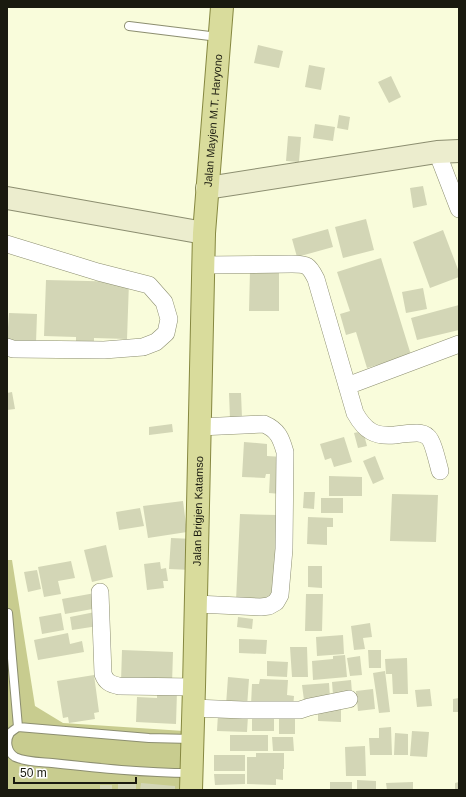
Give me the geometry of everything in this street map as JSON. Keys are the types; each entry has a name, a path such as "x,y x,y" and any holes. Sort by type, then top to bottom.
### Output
{"main road":[{"name":"Jalan Mayjen M.T. Haryono","path":"204,233 222,7"},
{"name":"Jalan Brigjen Katamso","path":"191,781 204,233"}],"street":[{"path":"207,188 437,152 459,151"},
{"path":"437,152 459,209"},
{"path":"7,200 204,233"},
{"path":"7,244 98,272 149,285 164,302 169,319 166,333 156,342 143,347 104,350 76,350 12,349 7,347"},
{"path":"203,265 304,264 307,266 314,273 355,413 361,424 370,431 379,435 421,433 428,437 432,443 440,472"},
{"path":"348,386 459,344"},
{"path":"196,604 261,607 269,606 276,602 280,595 284,549 284,452 281,439 274,430 264,424 199,427"},
{"path":"100,592 103,674 108,683 194,697 243,710 300,710 349,699"}],"lane":[{"path":"130,26 219,37"},
{"path":"8,613 18,727"},
{"path":"191,781 168,773 84,767 21,759 12,754 7,748 7,740 10,734 18,727 149,738 192,739"}],"green space":[{"path":"7,560 12,560 35,706 63,723 184,731 182,790 7,790"}],"building":[{"path":"258,45 283,51 279,68 254,63"},
{"path":"309,65 325,68 321,90 305,87"},
{"path":"391,76 401,97 389,103 378,82"},
{"path":"339,115 350,117 348,130 337,128"},
{"path":"315,124 335,127 333,141 313,138"},
{"path":"288,136 301,137 299,162 286,161"},
{"path":"423,186 427,205 413,208 410,188"},
{"path":"366,219 374,250 343,258 335,227"},
{"path":"328,229 333,247 297,257 292,239"},
{"path":"443,230 459,272 459,277 430,288 413,242"},
{"path":"381,258 411,355 367,368 356,332 346,335 340,314 350,311 337,272"},
{"path":"250,270 279,270 279,311 249,311"},
{"path":"46,280 129,282 127,339 94,338 94,345 76,345 76,337 44,336"},
{"path":"423,288 427,309 406,313 402,292"},
{"path":"459,305 459,330 417,340 411,318"},
{"path":"9,313 37,314 36,343 7,342"},
{"path":"12,392 15,409 7,410 7,393"},
{"path":"229,393 241,393 242,418 230,419"},
{"path":"172,424 173,432 149,435 149,427"},
{"path":"363,431 367,446 358,448 354,433"},
{"path":"344,437 352,462 334,467 331,458 325,460 320,444"},
{"path":"244,442 267,444 267,456 283,457 281,494 269,493 270,474 266,474 265,478 242,477"},
{"path":"375,456 384,479 373,484 363,461"},
{"path":"329,476 362,477 362,496 329,496"},
{"path":"304,492 315,492 314,509 303,508"},
{"path":"392,494 438,495 436,542 390,541"},
{"path":"321,498 343,498 343,513 321,513"},
{"path":"183,501 187,532 148,538 143,506"},
{"path":"140,508 144,526 119,530 116,512"},
{"path":"240,514 277,515 273,602 236,601"},
{"path":"308,517 333,518 333,527 327,527 327,545 307,544"},
{"path":"171,538 194,539 192,570 169,569"},
{"path":"106,545 113,577 92,582 84,550"},
{"path":"71,561 75,578 58,581 61,594 44,597 38,567"},
{"path":"160,562 161,569 166,568 168,581 163,581 164,588 147,590 144,564"},
{"path":"308,566 322,566 322,588 308,587"},
{"path":"37,570 41,589 28,592 24,572"},
{"path":"95,593 98,608 65,614 62,599"},
{"path":"306,594 323,594 322,631 305,631"},
{"path":"95,612 98,626 72,630 70,617"},
{"path":"61,613 64,630 42,634 39,617"},
{"path":"238,617 253,619 252,629 237,627"},
{"path":"370,623 372,637 363,638 365,649 354,650 351,626"},
{"path":"68,633 70,644 82,641 84,652 38,660 34,640"},
{"path":"343,635 344,654 317,656 316,637"},
{"path":"239,639 267,640 266,654 239,653"},
{"path":"290,647 307,647 308,677 292,677"},
{"path":"122,650 173,652 172,684 121,682"},
{"path":"368,650 381,650 381,668 369,668"},
{"path":"345,655 347,677 313,680 312,661 333,659 333,656"},
{"path":"360,656 362,675 350,676 347,658"},
{"path":"407,658 408,694 393,694 392,674 386,674 385,659"},
{"path":"267,661 288,662 287,677 267,676"},
{"path":"385,671 390,712 379,713 373,673"},
{"path":"94,675 99,712 94,713 95,719 69,723 68,717 63,718 57,681"},
{"path":"228,677 249,679 247,707 226,705"},
{"path":"260,679 288,680 287,695 294,696 293,708 269,705 269,701 263,701 262,706 251,705 252,684 259,684"},
{"path":"351,680 352,693 333,695 332,682"},
{"path":"329,683 330,698 304,700 302,685"},
{"path":"373,689 375,709 358,711 356,691"},
{"path":"430,689 432,706 417,707 415,690"},
{"path":"157,690 177,691 176,724 136,722 137,697 157,698"},
{"path":"459,698 459,712 453,712 453,699"},
{"path":"318,708 341,708 341,722 318,721"},
{"path":"218,714 248,716 247,732 217,731"},
{"path":"252,717 274,717 274,731 252,731"},
{"path":"279,719 295,719 295,734 279,734"},
{"path":"391,727 392,755 370,755 369,738 379,738 379,728"},
{"path":"412,731 429,732 427,757 410,756"},
{"path":"395,733 408,734 408,755 394,755"},
{"path":"230,735 268,735 268,751 230,751"},
{"path":"272,737 293,737 294,751 273,751"},
{"path":"365,746 366,776 346,776 345,747"},
{"path":"256,753 284,753 283,780 276,779 276,785 247,784 247,757 256,757"},
{"path":"214,755 245,755 245,771 214,771"},
{"path":"214,774 245,774 245,784 215,785"},
{"path":"357,780 376,781 376,790 357,790"},
{"path":"330,782 352,782 352,790 330,790"},
{"path":"413,782 413,790 387,790 386,783"},
{"path":"459,782 459,790 455,790 455,783"},
{"path":"141,783 175,786 175,790 140,790"},
{"path":"118,784 136,784 136,790 118,790"},
{"path":"100,785 112,785 112,790 100,790"}]}
